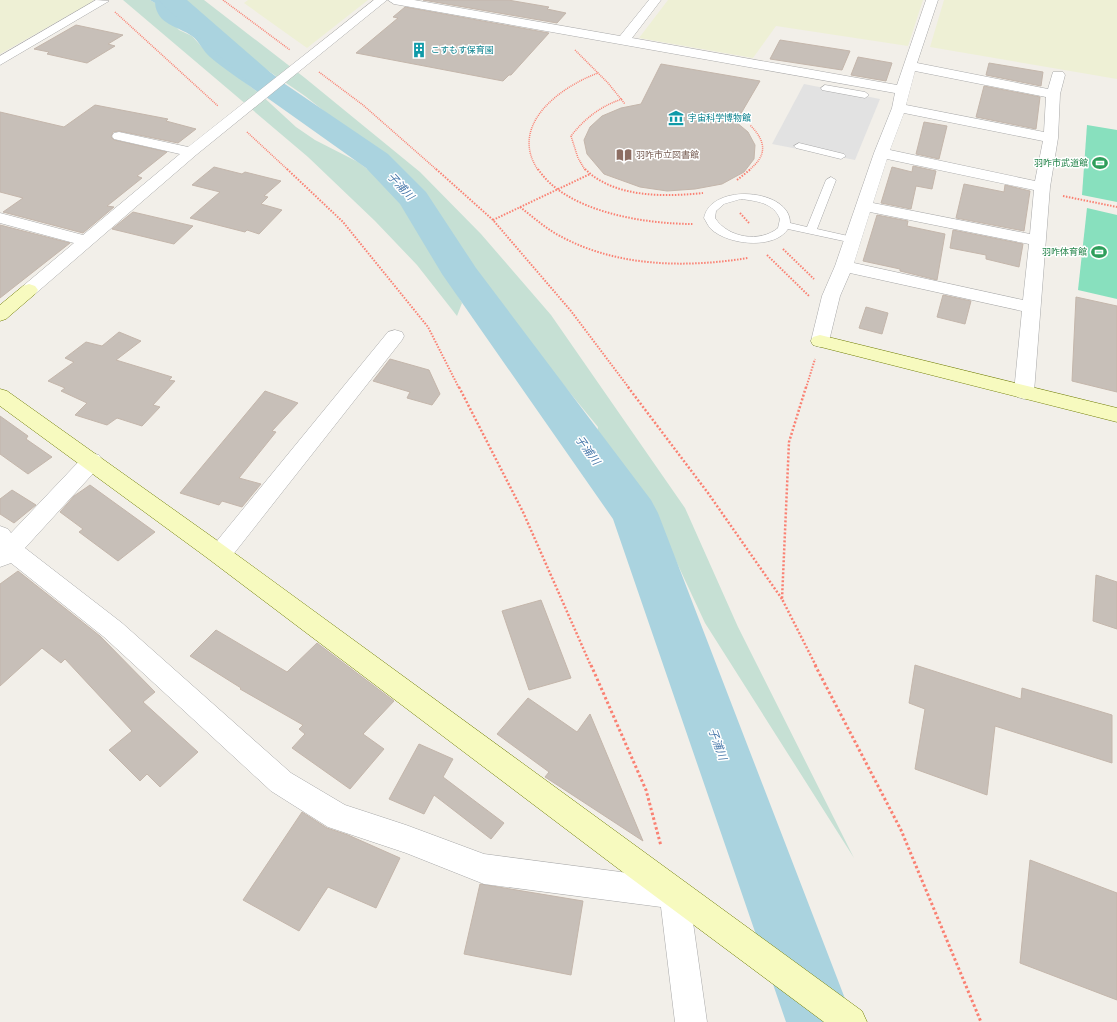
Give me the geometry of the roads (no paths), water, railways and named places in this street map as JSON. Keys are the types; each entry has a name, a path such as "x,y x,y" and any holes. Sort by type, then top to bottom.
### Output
{"street":[{"path":"0,315 191,152 381,0"},
{"path":"394,0 902,90"},
{"path":"624,40 655,0"},
{"path":"932,0 912,66 902,90 899,108 881,153 844,266 831,296 820,341 1117,414"},
{"path":"0,61 102,1"},
{"path":"912,66 1053,94"},
{"path":"1024,392 1042,189 1051,138 1053,94 1058,75"},
{"path":"899,108 1051,138"},
{"path":"119,136 191,152"},
{"path":"881,153 1042,189"},
{"path":"864,206 1037,241"},
{"path":"0,218 86,241"},
{"path":"844,266 1032,308"},
{"path":"220,554 395,336"},
{"path":"0,396 220,554 674,894 851,1022"},
{"path":"92,461 3,547 114,630 281,782 338,816 406,839 484,869 674,894"},
{"path":"674,894 687,1019"}],"lane":[{"path":"826,88 865,95"},
{"path":"799,146 841,156"},
{"path":"811,230 831,180"},
{"path":"741,196 765,200 775,205 782,211 786,218 786,225 780,233 760,240 732,237 720,231 712,223 709,217 710,210 714,205 721,201 741,196"},
{"path":"786,225 853,240"}],"water":[{"path":"150,0 182,0 254,61 278,78 259,93 210,57 192,36 164,20 160,16 155,3"}],"waterway":[{"name":"子浦川","path":"172,0 269,86 377,161 414,199 461,274 634,513 820,1022"}],"place":[{"name":"こすもす保育園","path":"419,50"},
{"name":"宇宙科学博物館","path":"676,118"},
{"name":"羽咋市立図書館","path":"624,155"},
{"name":"羽咋市武道館","path":"1100,163"},
{"name":"羽咋体育館","path":"1099,252"}]}
